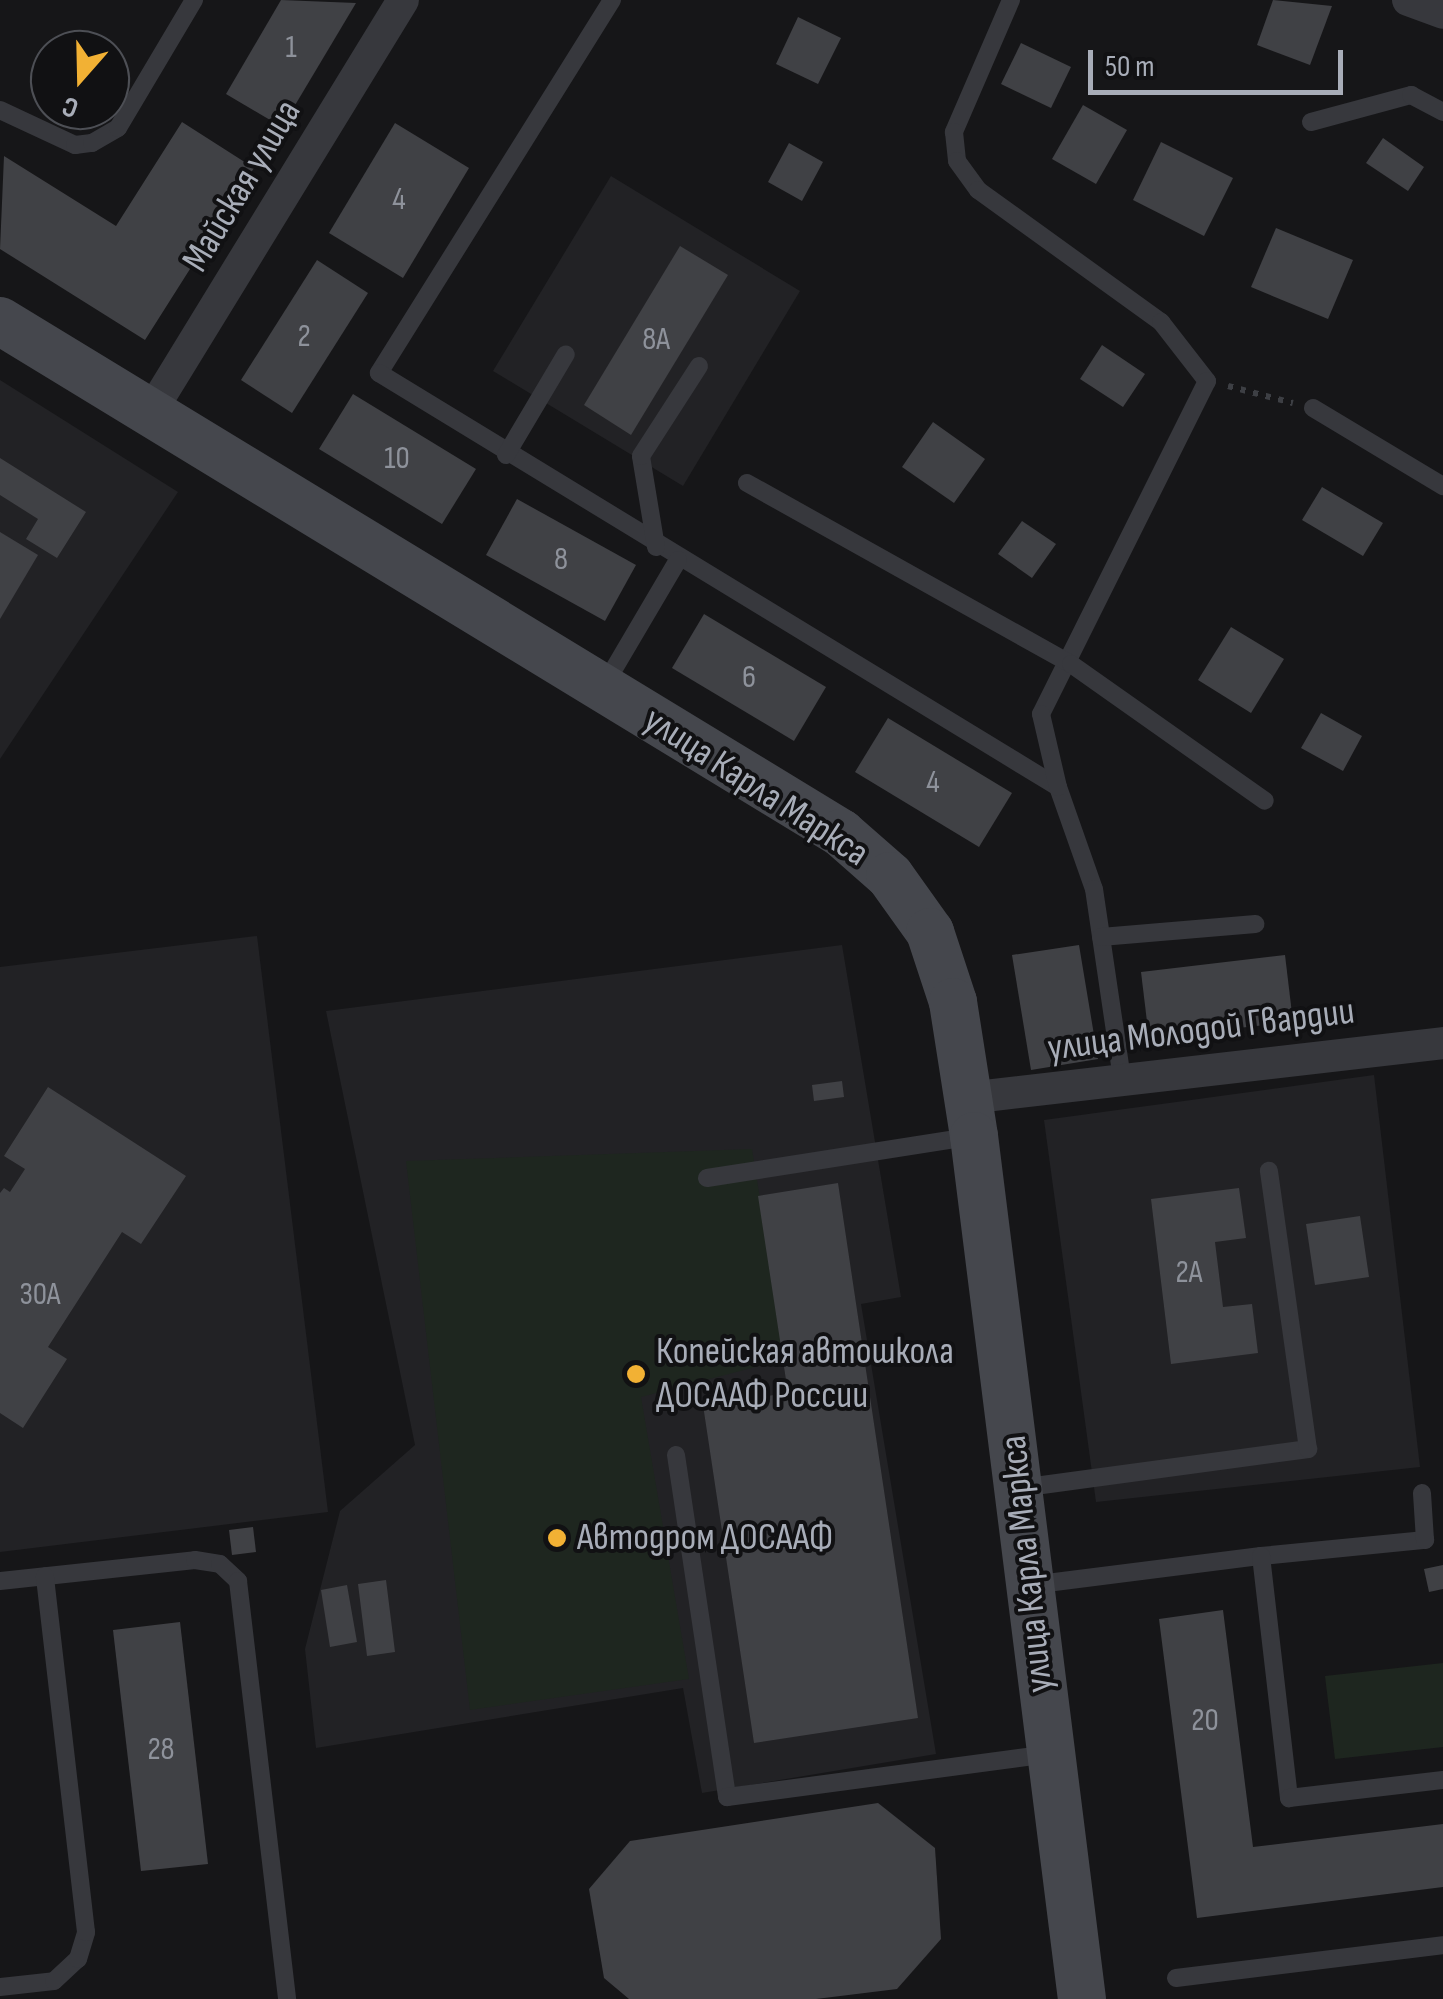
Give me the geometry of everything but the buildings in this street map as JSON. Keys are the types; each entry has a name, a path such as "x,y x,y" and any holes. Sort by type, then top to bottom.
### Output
{"street":[{"name":"Майская улица","path":"150,413 402,0"},
{"path":"1408,0 1443,13"},
{"name":"улица Карла Маркса","path":"0,321 841,833 890,876 930,932 954,1002 971,1117 1020,1488 1048,1754 1082,1999"},
{"name":"улица Молодой Гвардии","path":"971,1117 1122,1079 1443,1043"}],"lane":[{"path":"0,110 75,145 92,144 118,128 194,0"},
{"path":"1012,0 954,132 957,161 978,190 1162,322 1207,381 1070,664 1040,714 1058,788 1082,844 1101,937 1122,1079"},
{"path":"608,1 379,373 506,455 1058,788"},
{"path":"1310,122 1411,95 1443,112"},
{"path":"506,455 566,354"},
{"path":"656,546 642,456 700,366"},
{"path":"1313,408 1443,486"},
{"path":"747,483 1070,664 1265,801"},
{"path":"602,688 678,560"},
{"path":"1101,937 1255,924"},
{"path":"707,1178 971,1117"},
{"path":"1020,1488 1308,1449 1270,1171"},
{"path":"676,1455 726,1797 1048,1754"},
{"path":"1030,1585 1426,1540 1422,1494"},
{"path":"1261,1556 1289,1798 1443,1780"},
{"path":"0,1582 195,1560 220,1564 238,1581 286,1999"},
{"path":"0,1986 54,1980 78,1959 86,1932 45,1576"},
{"path":"1176,1978 1443,1946"}],"path":[{"path":"1207,381 1313,408"}],"shaded area":[{"path":"611,176 800,291 683,486 493,371"},
{"path":"0,380 178,492 0,759"},
{"path":"257,936 328,1512 0,1552 0,967"},
{"name":"Копейская автошкола ДОСААФ России","path":"842,945 901,1297 861,1304 936,1754 702,1793 683,1688 316,1748 305,1649 340,1511 415,1445 326,1011"},
{"path":"1374,1075 1420,1467 1096,1502 1044,1120"},
{"name":"Автодром ДОСААФ","path":"752,1149 786,1359 641,1397 689,1679 470,1710 406,1161"},
{"path":"1443,1663 1443,1747 1335,1759 1325,1676"}],"place":[{"name":"Копейская автошкола ДОСААФ России","path":"636,1374"},
{"name":"Автодром ДОСААФ","path":"557,1538"}]}
